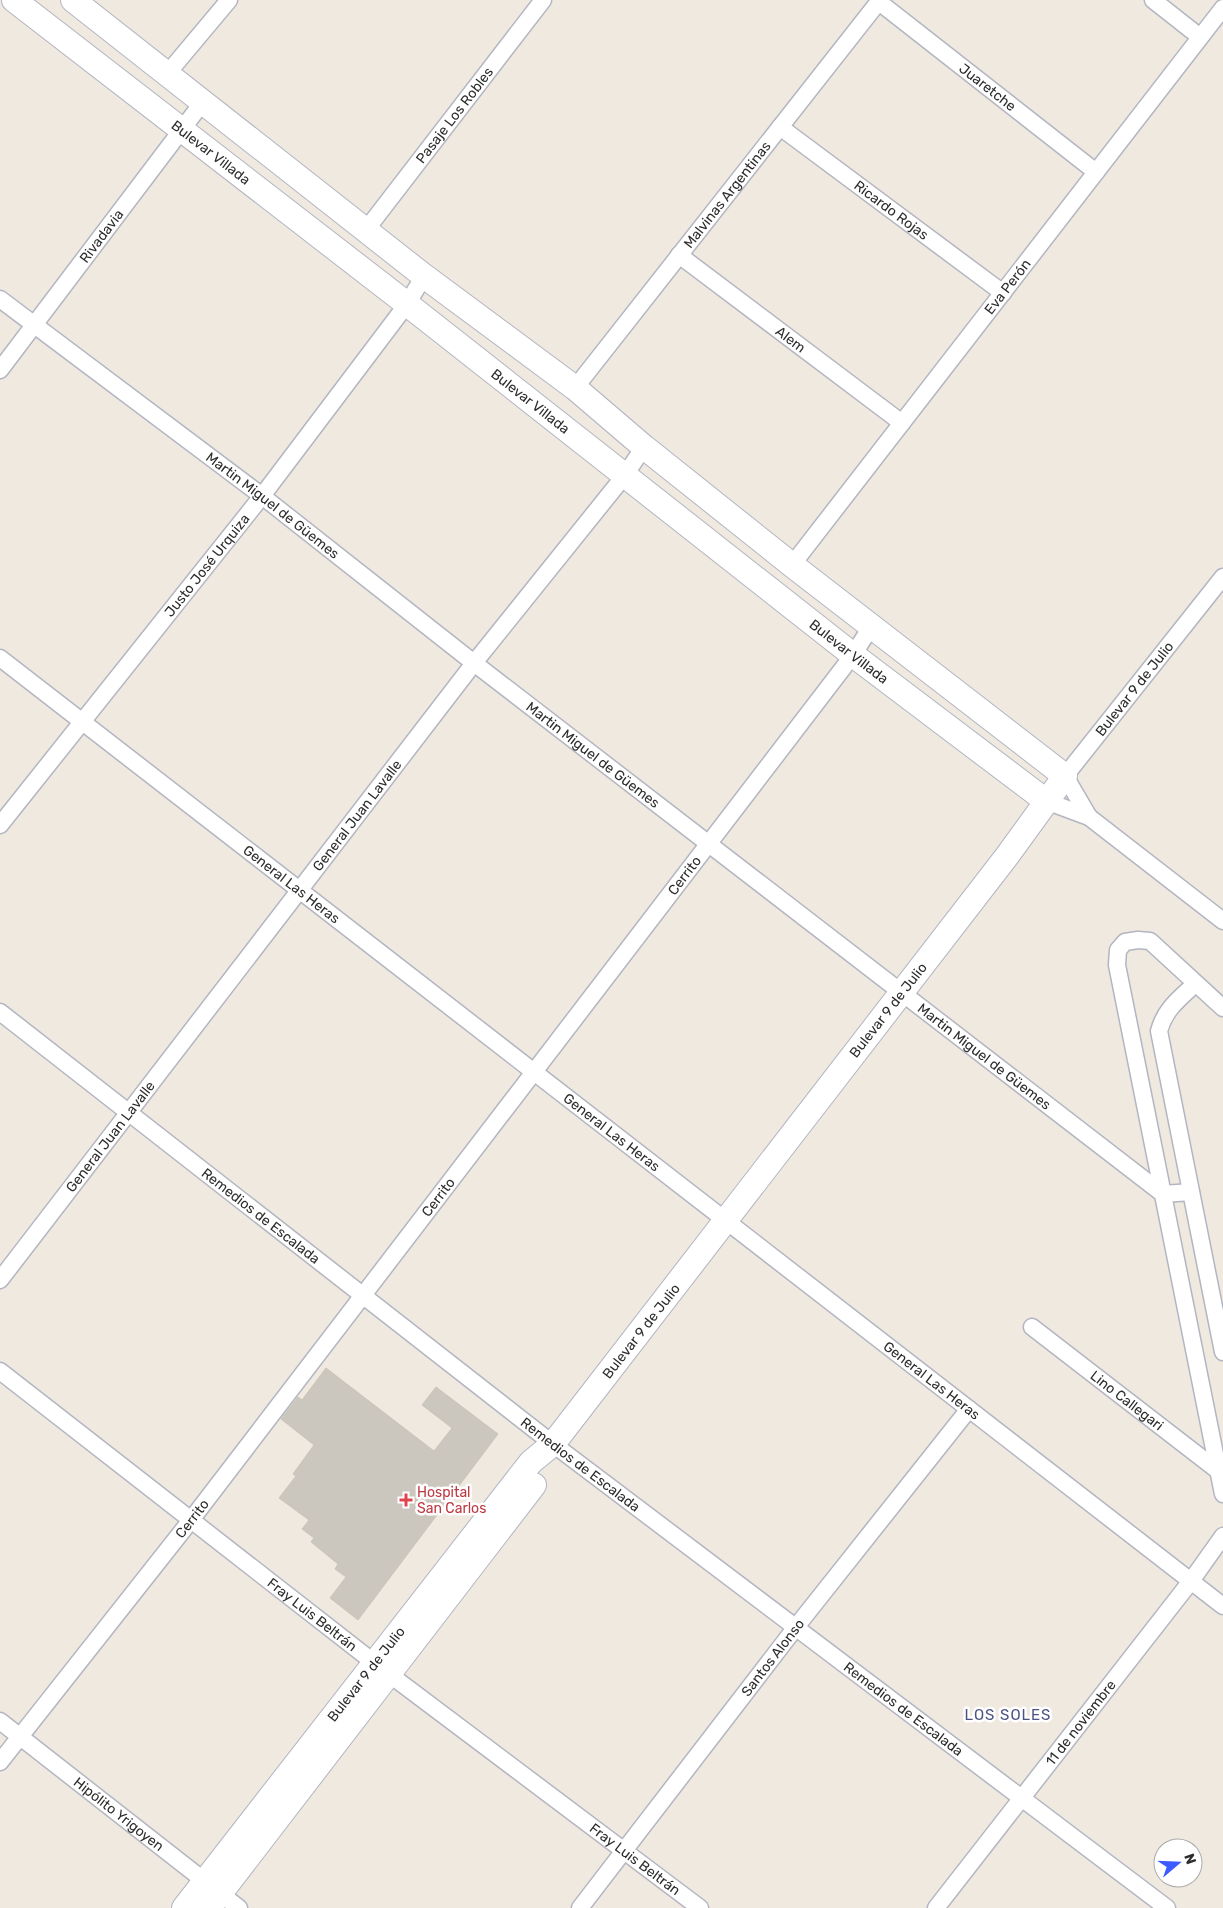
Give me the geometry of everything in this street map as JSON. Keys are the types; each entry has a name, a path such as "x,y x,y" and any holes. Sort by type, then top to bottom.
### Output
{"main road":[{"name":"Bulevar Villada","path":"14,0 407,304 853,655 1046,801"},
{"path":"73,0 424,276 574,388 644,448 1064,776"},
{"name":"Bulevar 9 de Julio","path":"184,1908 218,1898 381,1668 544,1472 554,1444 902,992 1064,776"}],"street":[{"path":"167,74 229,0"},
{"name":"Pasaje Los Robles","path":"366,230 543,0"},
{"path":"1153,0 1200,37"},
{"name":"Malvinas Argentinas","path":"574,388 879,1"},
{"name":"Juaretche","path":"879,1 1096,172"},
{"name":"Eva Perón","path":"792,565 1223,8"},
{"name":"Rivadavia","path":"0,370 202,103"},
{"name":"Ricardo Rojas","path":"780,127 1003,293"},
{"name":"Alem","path":"679,255 902,424"},
{"name":"Justo José Urquiza","path":"0,825 81,720 262,496 407,304 424,276"},
{"name":"Martin Miguel de Güemes","path":"0,299 262,496 1163,1194"},
{"name":"General Juan Lavalle","path":"0,1280 474,662 625,475 644,448"},
{"name":"Bulevar 9 de Julio","path":"1064,776 1223,577"},
{"name":"Cerrito","path":"0,1762 191,1520 362,1295 535,1073 853,655 871,627"},
{"name":"General Las Heras","path":"0,658 1223,1606"},
{"path":"1064,776 1090,817"},
{"path":"1046,801 1090,817 1223,921"},
{"path":"1223,1008 1150,942 1138,940 1125,942 1118,950 1118,965 1221,1472 1223,1494"},
{"path":"1195,984 1168,1008 1162,1018 1159,1031 1223,1352"},
{"name":"Remedios de Escalada","path":"0,1012 554,1444 1167,1908"},
{"path":"1163,1194 1191,1192"},
{"name":"Lino Callegari","path":"1032,1326 1221,1472"},
{"name":"Fray Luis Beltrán","path":"0,1371 381,1668 700,1908"},
{"name":"Santos Alonso","path":"580,1908 796,1626 969,1409"},
{"name":"11 de noviembre","path":"936,1908 1191,1581 1223,1536"},
{"name":"Hipólito Yrigoyen","path":"0,1721 218,1898"}],"building":[{"path":"326,1368 434,1451 452,1428 422,1405 436,1387 498,1434 358,1620 330,1598 346,1577 335,1569 338,1564 311,1542 314,1538 302,1529 309,1520 279,1498 296,1476 293,1474 314,1445 281,1419 298,1397 302,1400"}],"place":[{"name":"Hospital San Carlos","path":"406,1500"}],"district":[{"name":"LOS SOLES","path":"1008,1715"}]}
